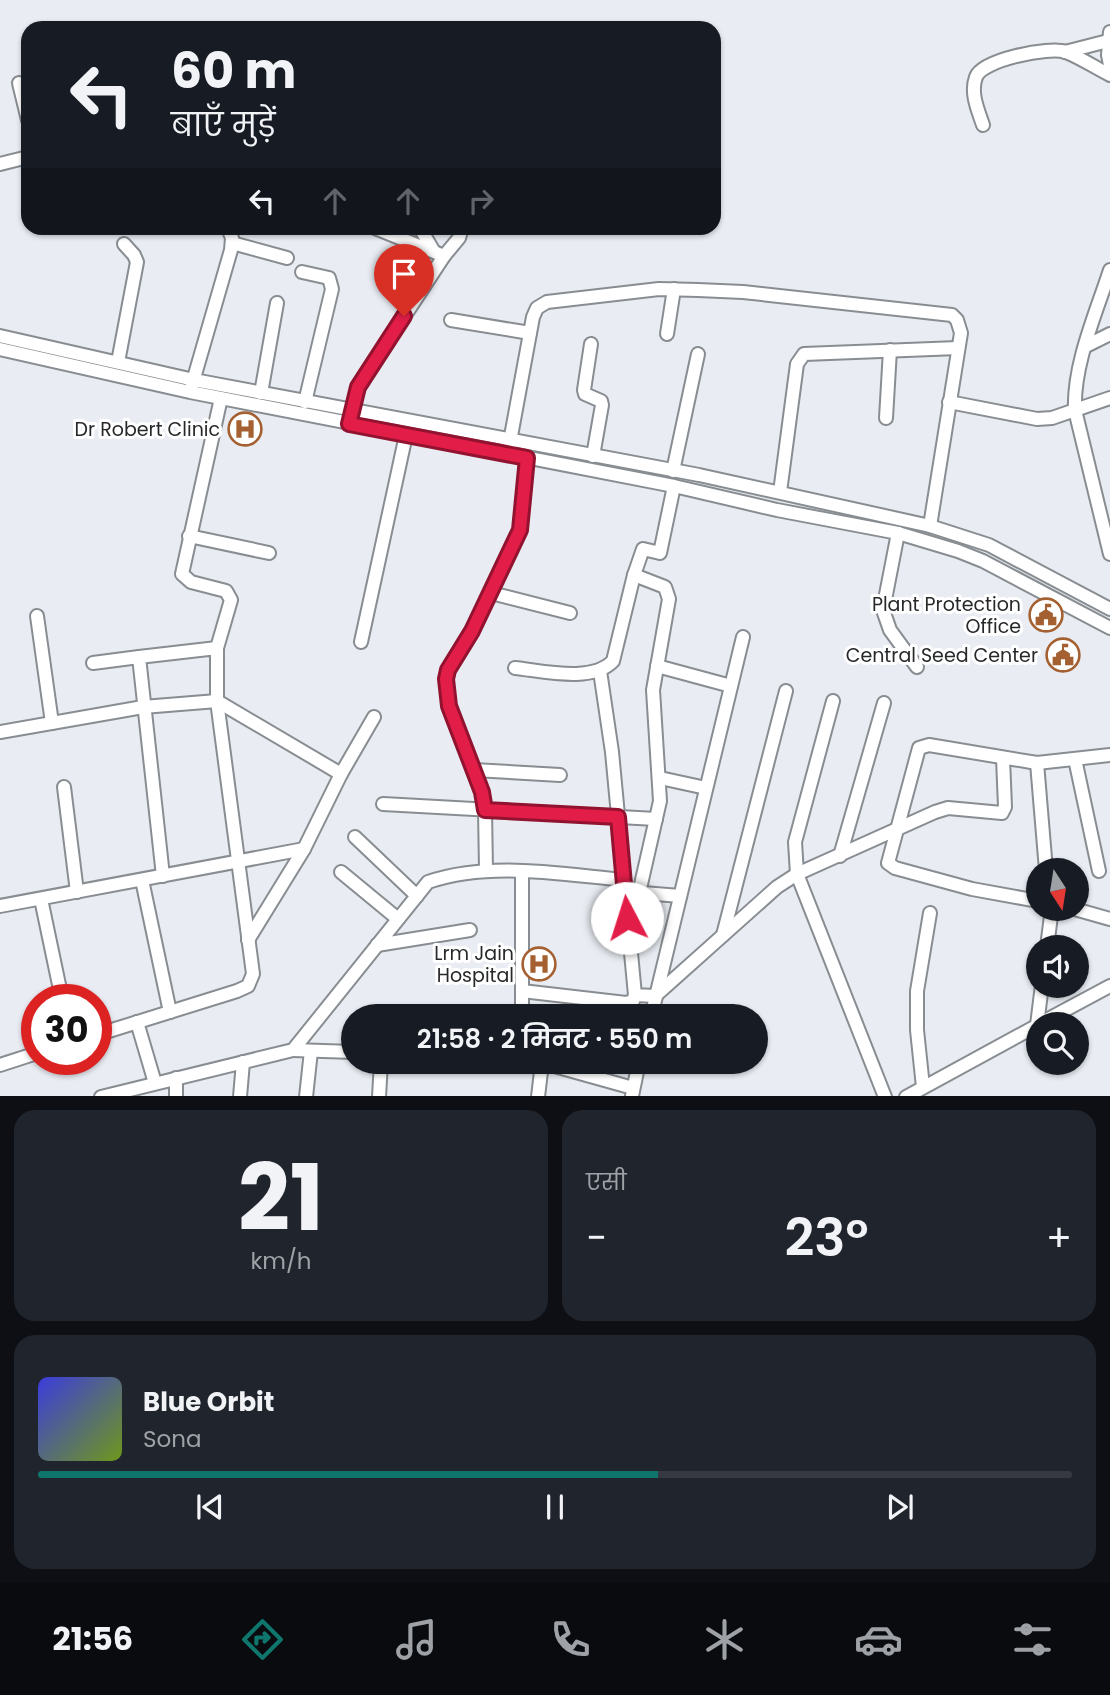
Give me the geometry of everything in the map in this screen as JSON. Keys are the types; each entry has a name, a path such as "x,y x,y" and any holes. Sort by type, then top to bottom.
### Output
{"street":[{"path":"983,125 974,96 976,74 987,65 1038,51 1065,52 1109,36 1110,65"},
{"path":"1065,52 1110,75"},
{"path":"19,83 21,91"},
{"path":"0,164 21,158"},
{"path":"192,386 232,235"},
{"path":"393,235 438,253"},
{"path":"425,235 438,253"},
{"path":"351,417 358,387 438,253 460,235"},
{"path":"232,243 287,258"},
{"path":"118,362 137,262 124,244"},
{"path":"1110,270 1086,346 1074,397 1110,554"},
{"path":"302,272 329,278 332,289 305,401"},
{"path":"667,334 674,289"},
{"path":"507,454 530,333 537,308 547,302 674,289 743,292 952,316 960,325 958,348 930,526"},
{"path":"261,393 277,303"},
{"path":"451,320 530,333"},
{"path":"1086,346 1110,334"},
{"path":"0,336 118,362 221,398 510,440 699,475 930,526 989,545 1110,610"},
{"path":"591,344 584,390 585,394 601,401 602,408 593,456"},
{"path":"780,492 799,358 812,352 958,348"},
{"path":"0,349 192,386 261,393 305,401 406,435 674,486 898,533 983,561 1110,628"},
{"path":"886,418 890,350"},
{"path":"673,471 698,354"},
{"path":"112,1030 248,986 253,974 217,701 217,648 232,600 226,591 191,582 182,574 221,398"},
{"path":"949,402 1037,419 1052,418 1110,398"},
{"path":"361,642 406,435"},
{"path":"486,870 482,792 449,706 446,679 448,670 472,631 520,530 527,458"},
{"path":"695,491 699,475"},
{"path":"515,668 585,674 600,671 613,661 643,549 660,553 674,486"},
{"path":"814,517 817,500"},
{"path":"898,533 883,610 890,631 917,667"},
{"path":"189,536 269,553"},
{"path":"634,575 665,587 669,599 657,666 653,709 660,801 639,893"},
{"path":"491,593 570,613"},
{"path":"37,616 52,723"},
{"path":"653,1004 743,637"},
{"path":"93,663 217,648"},
{"path":"139,657 163,876"},
{"path":"657,666 731,686"},
{"path":"522,991 626,1003 633,1001 635,995 618,817 600,671"},
{"path":"723,936 786,691"},
{"path":"0,732 143,707 217,701 341,774"},
{"path":"833,701 795,842 797,874 885,1096"},
{"path":"840,856 884,703"},
{"path":"248,940 304,849 341,774 374,717"},
{"path":"1026,899 972,889 890,866 887,859 898,829 919,748 929,745 1037,763 1110,755"},
{"path":"635,995 655,996 777,887 797,874 935,811 948,808 1002,813 1005,807 1003,758"},
{"path":"1075,759 1099,872"},
{"path":"1037,763 1045,858"},
{"path":"474,770 561,775"},
{"path":"660,778 706,788"},
{"path":"64,787 77,892"},
{"path":"383,804 656,819"},
{"path":"355,837 417,896"},
{"path":"0,906 304,849"},
{"path":"293,1050 428,882 449,874 486,870 522,871 624,886 639,893 680,897"},
{"path":"522,871 522,1004"},
{"path":"341,872 398,919"},
{"path":"142,880 170,1012"},
{"path":"41,899 59,984"},
{"path":"922,1087 917,1001 930,913"},
{"path":"1089,913 1110,919"},
{"path":"377,945 470,930"},
{"path":"1061,1012 1110,986"},
{"path":"137,1022 155,1083"},
{"path":"908,1096 1026,1031"},
{"path":"105,1096 293,1050 341,1052"},
{"path":"306,1096 311,1051"},
{"path":"0,1065 21,1058"},
{"path":"240,1096 243,1062"},
{"path":"379,1096 380,1074"},
{"path":"538,1096 540,1074"},
{"path":"576,1074 632,1092 636,1074"},
{"path":"176,1078 176,1096"}],"place":[{"name":"Dr Robert Clinic","path":"245,429"},
{"name":"Plant Protection Office","path":"1046,615"},
{"name":"Central Seed Center","path":"1063,655"},
{"name":"Lrm Jain Hospital","path":"539,964"}],"route":[{"path":"404,316 358,387 349,424 527,458 523,515 515,544 472,631 453,660 446,679 449,706 482,792 485,810 618,817 627,918"}]}
